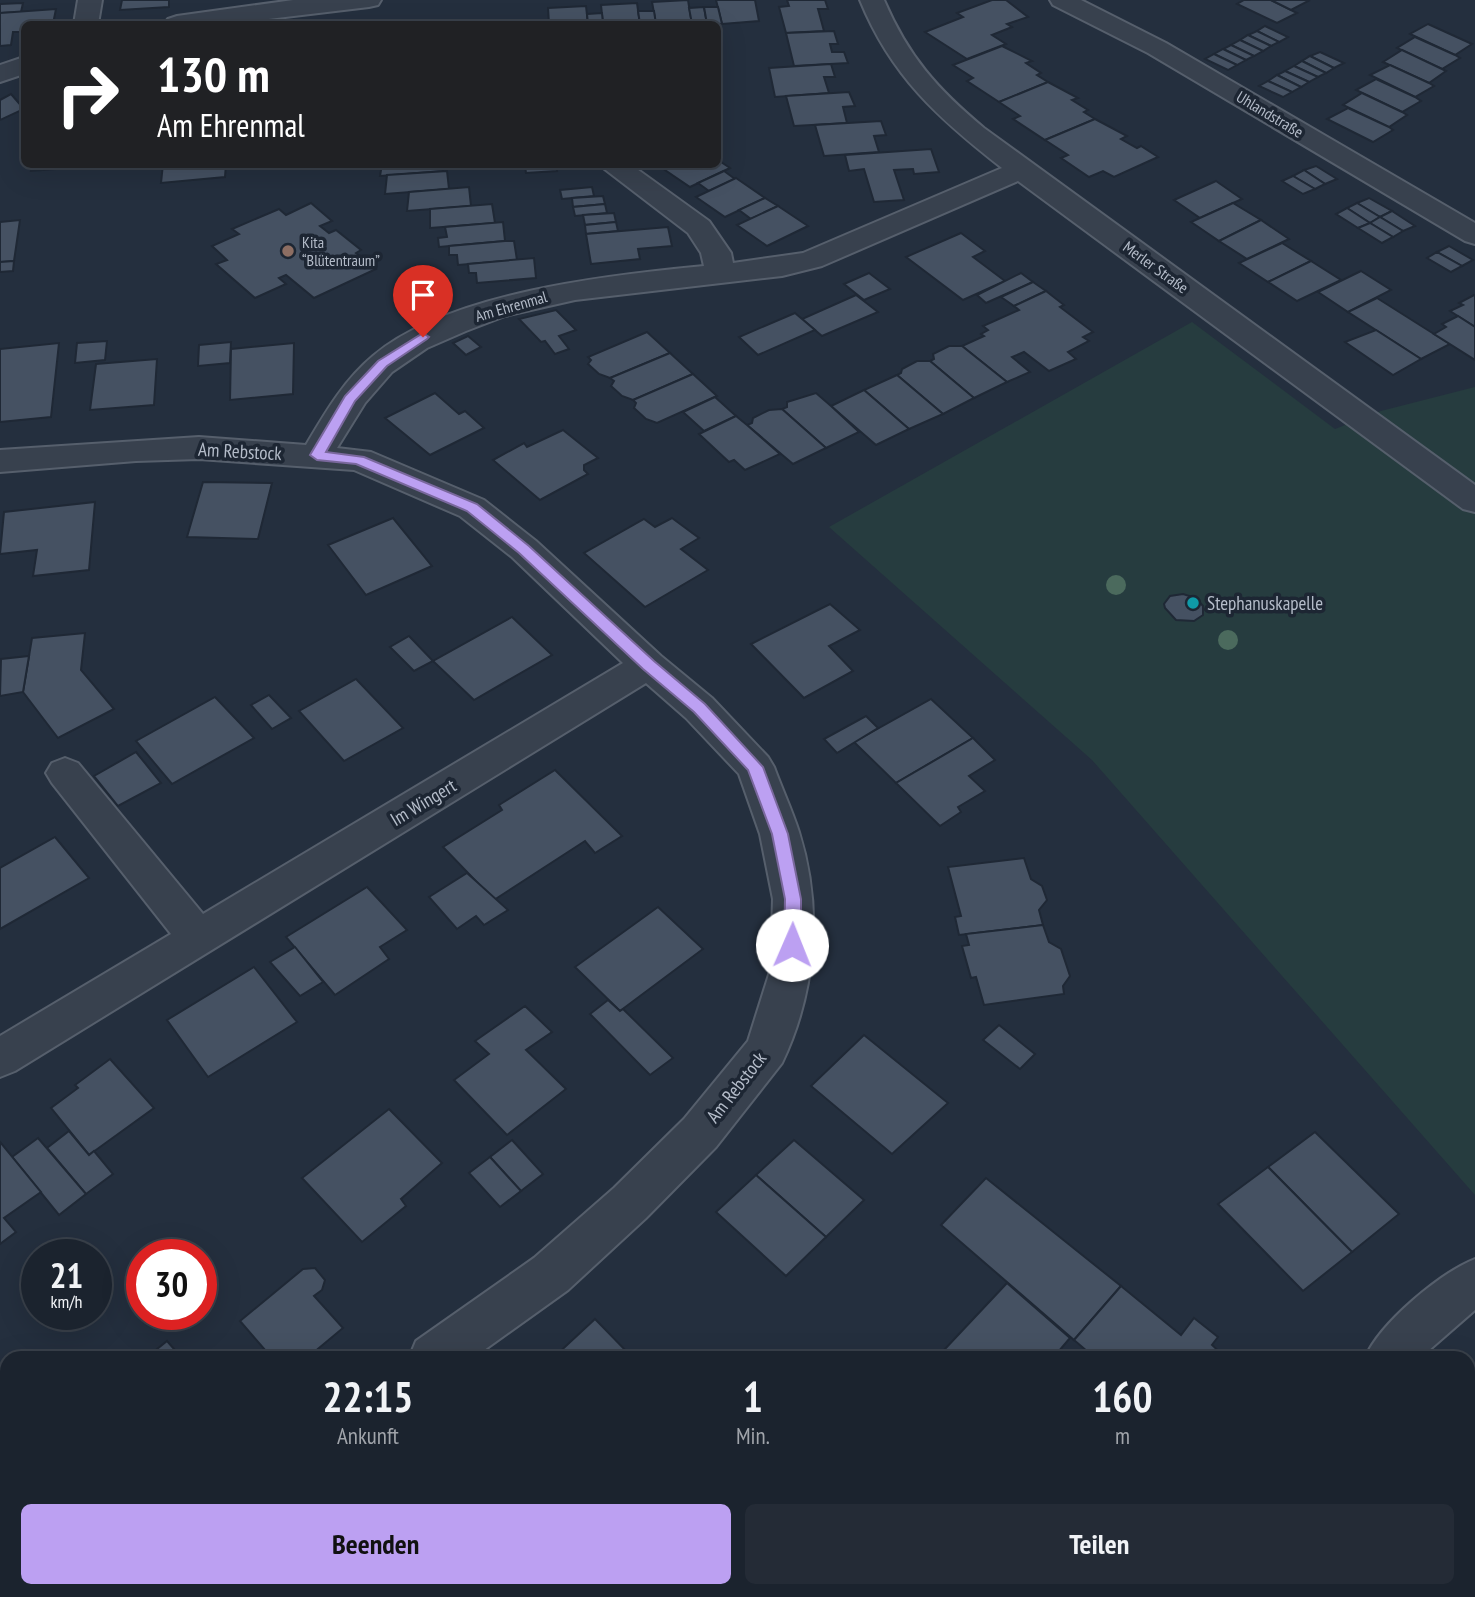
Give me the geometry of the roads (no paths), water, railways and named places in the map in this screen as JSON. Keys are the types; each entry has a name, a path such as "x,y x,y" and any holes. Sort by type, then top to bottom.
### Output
{"street":[{"path":"86,21 90,0"},
{"path":"198,21 310,5 369,0"},
{"name":"Merler Straße","path":"872,0 880,23 911,75 957,119 1021,170 1475,501"},
{"name":"Uhlandstraße","path":"1062,0 1157,48 1475,234"},
{"path":"0,74 21,66"},
{"path":"617,168 699,226 716,253 721,274"},
{"name":"Am Ehrenmal","path":"317,455 350,399 383,364 423,337 483,312 577,289 782,267 811,260 1021,170"},
{"name":"Am Rebstock","path":"0,461 136,450 199,448 359,460 472,508 524,549 648,665 699,708 755,767 780,834 793,899 792,968 767,1050 700,1133 631,1202 551,1274 443,1351"},
{"name":"Im Wingert","path":"0,1058 648,665"},
{"path":"65,773 198,938"},
{"path":"1396,1351 1409,1335 1475,1281"}],"place":[{"name":"Kita “Blütentraum”","path":"288,251"},
{"name":"Stephanuskapelle","path":"1193,603"}]}
